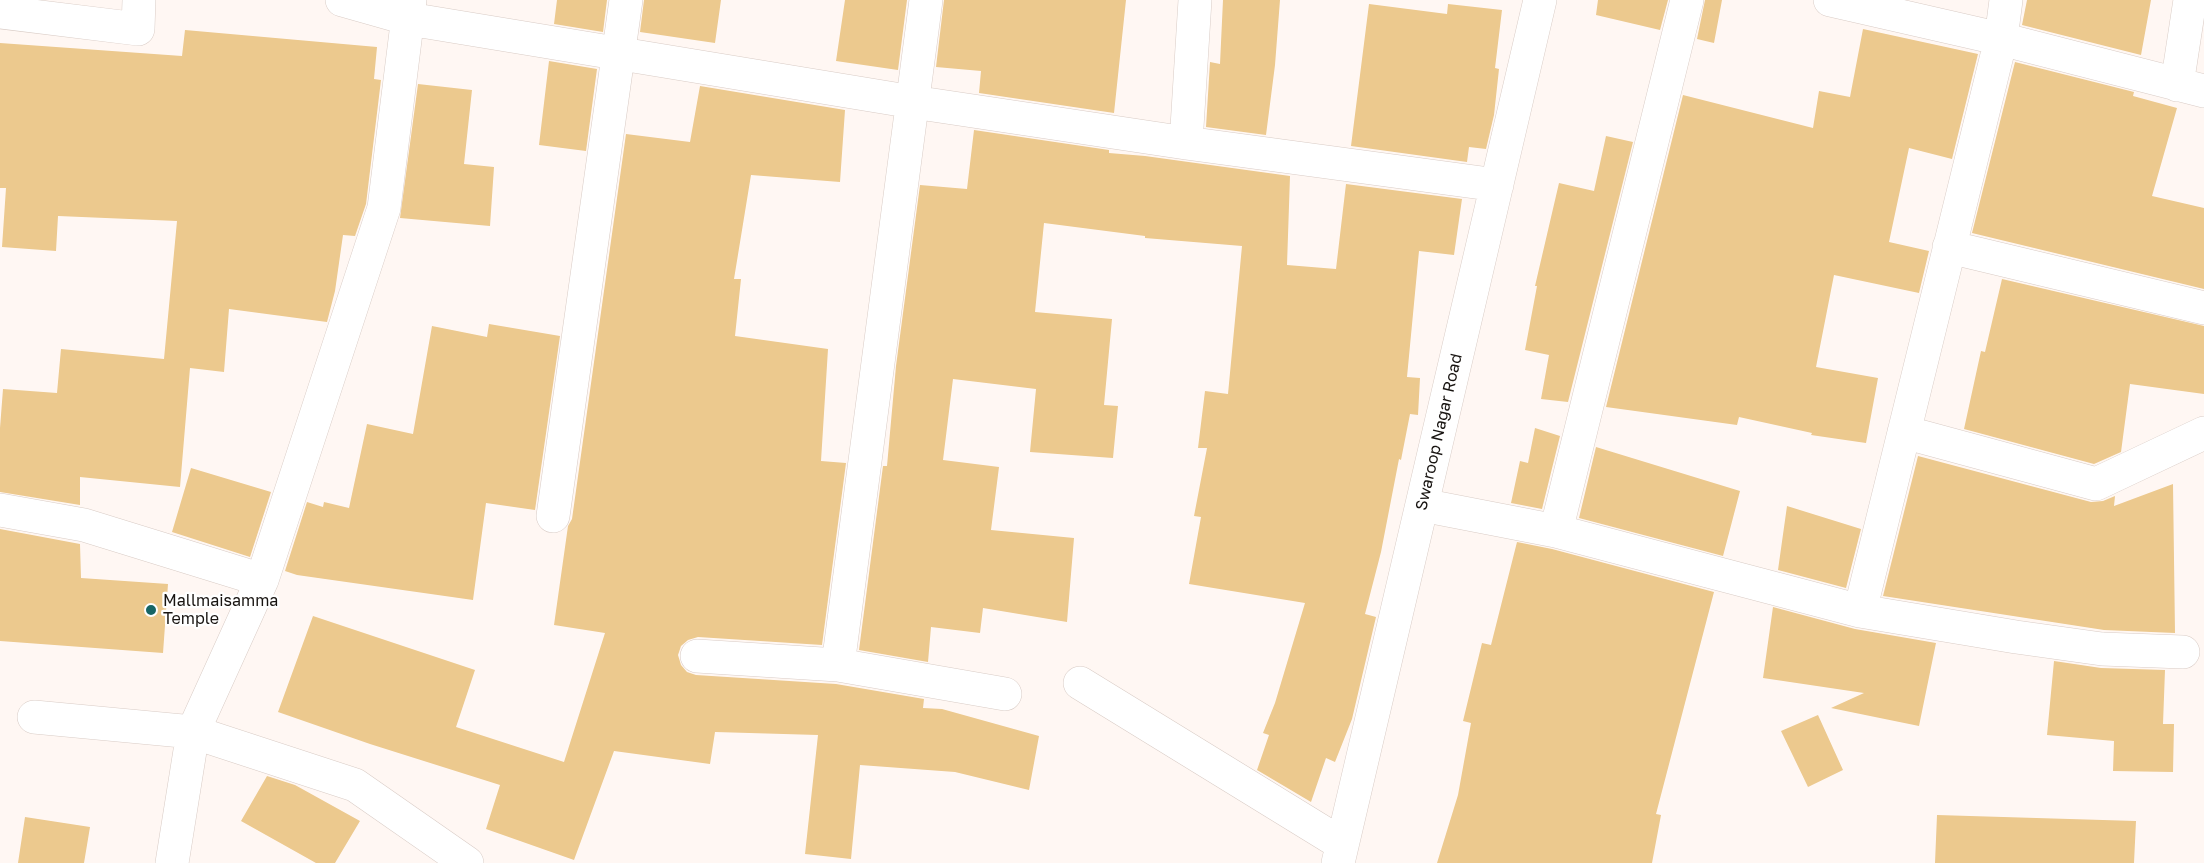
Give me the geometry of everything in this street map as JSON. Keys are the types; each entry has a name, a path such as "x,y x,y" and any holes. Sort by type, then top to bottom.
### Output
{"street":[{"path":"0,12 138,28 139,0"},
{"path":"342,0 410,9 620,53 913,102 1186,143 1497,184"},
{"path":"553,516 626,0"},
{"path":"838,665 926,0"},
{"path":"1186,143 1195,0"},
{"name":"Swaroop Nagar Road","path":"1340,854 1540,0"},
{"path":"1556,531 1687,0"},
{"path":"1830,0 2001,39 2190,88 2190,0"},
{"path":"1860,611 2001,39 2006,0"},
{"path":"172,863 193,732 262,580 384,208 410,9"},
{"path":"1949,247 2204,308"},
{"path":"1904,432 2096,484 2204,433"},
{"path":"1422,505 1556,531 1860,611 2102,649 2183,652"},
{"path":"0,510 84,525 262,580"},
{"path":"697,656 838,665 1005,694"},
{"path":"1080,683 1340,854"},
{"path":"34,717 193,732 355,785 468,863"}],"building":[{"path":"557,0 607,0 603,32 554,24"},
{"path":"644,0 721,0 715,43 640,32"},
{"path":"845,0 907,0 898,70 836,61"},
{"path":"944,0 1126,0 1114,113 979,93 981,71 936,67"},
{"path":"1223,0 1280,0 1266,135 1206,127 1210,62 1220,64"},
{"path":"1598,0 1668,0 1660,30 1596,15"},
{"path":"1705,0 1722,0 1714,43 1697,39"},
{"path":"2027,0 2151,0 2141,55 2022,25"},
{"path":"1369,4 1447,14 1448,4 1502,10 1495,68 1499,69 1494,115 1486,149 1469,147 1467,162 1351,146"},
{"path":"1863,29 1978,54 1952,159 1909,148 1889,242 1929,251 1919,293 1834,275 1816,367 1878,378 1866,443 1811,435 1812,433 1739,417 1737,425 1606,407 1683,95 1813,128 1819,91 1850,97"},
{"path":"185,30 377,47 374,79 381,80 366,204 355,236 343,235 335,291 327,322 229,309 224,372 190,368 180,487 80,477 80,505 0,492 0,428 3,389 57,393 61,349 164,359 177,221 58,216 56,251 2,247 6,188 0,188 0,43 182,56"},
{"path":"549,61 597,69 586,151 539,145"},
{"path":"2015,62 2134,92 2133,96 2177,108 2152,196 2204,208 2204,289 1972,233"},
{"path":"418,84 472,90 464,164 494,167 490,226 400,218"},
{"path":"700,86 845,110 840,182 751,175 734,279 741,279 735,336 828,349 821,461 846,463 822,645 698,637 688,640 681,646 678,655 681,665 687,672 696,675 836,684 924,699 923,708 942,709 1039,736 1029,790 955,772 860,765 851,859 805,854 818,735 715,732 710,764 614,751 574,860 486,829 500,785 278,712 313,616 475,670 456,727 564,762 605,633 554,625 568,526 572,519 626,134 690,142"},
{"path":"974,130 1109,150 1109,153 1290,176 1287,265 1336,269 1346,184 1462,199 1454,255 1419,251 1407,377 1420,378 1418,415 1410,414 1381,552 1365,614 1376,617 1352,719 1335,762 1326,758 1311,802 1257,770 1269,735 1263,733 1275,703 1305,603 1189,584 1201,517 1194,516 1207,448 1198,448 1205,391 1228,394 1242,246 1145,238 1145,236 1044,223 1035,312 1112,319 1104,405 1118,406 1113,458 1030,452 1036,389 953,379 943,460 999,467 991,530 1074,538 1067,622 983,608 980,633 931,627 928,662 859,650 883,466 887,466 896,366 920,185 967,189"},
{"path":"1606,136 1633,142 1568,402 1541,399 1549,355 1525,350 1537,286 1535,286 1559,183 1594,191"},
{"path":"2002,279 2204,326 2204,394 2130,384 2121,452 2094,464 1964,429 1981,351 1985,352"},
{"path":"489,324 560,336 535,510 486,503 473,600 297,575 285,571 307,502 323,507 324,502 349,508 367,424 413,434 432,326 487,337"},
{"path":"1535,428 1560,436 1542,509 1511,503 1520,461 1528,463"},
{"path":"1596,447 1740,491 1723,556 1579,518"},
{"path":"1918,456 2091,502 2103,501 2115,496 2114,506 2173,484 2175,633 2104,630 1883,596"},
{"path":"191,468 271,492 250,557 172,532"},
{"path":"1787,506 1861,529 1846,588 1778,570"},
{"path":"0,529 80,544 81,578 168,584 163,653 0,641"},
{"path":"1517,542 1552,549 1714,592 1656,814 1661,815 1652,863 1437,863 1458,795 1471,723 1463,721 1482,643 1491,645"},
{"path":"1773,607 1855,629 1936,643 1919,726 1831,708 1864,693 1763,678"},
{"path":"2054,661 2101,668 2165,670 2163,724 2174,724 2173,772 2113,771 2114,741 2047,735"},
{"path":"1818,715 1843,770 1808,787 1781,731"},
{"path":"267,776 295,785 360,821 335,863 316,863 241,821"},
{"path":"1937,815 2136,821 2134,863 1935,863"},
{"path":"25,817 90,827 84,863 18,863"}],"place":[{"name":"Mallmaisamma Temple","path":"151,610"}]}
